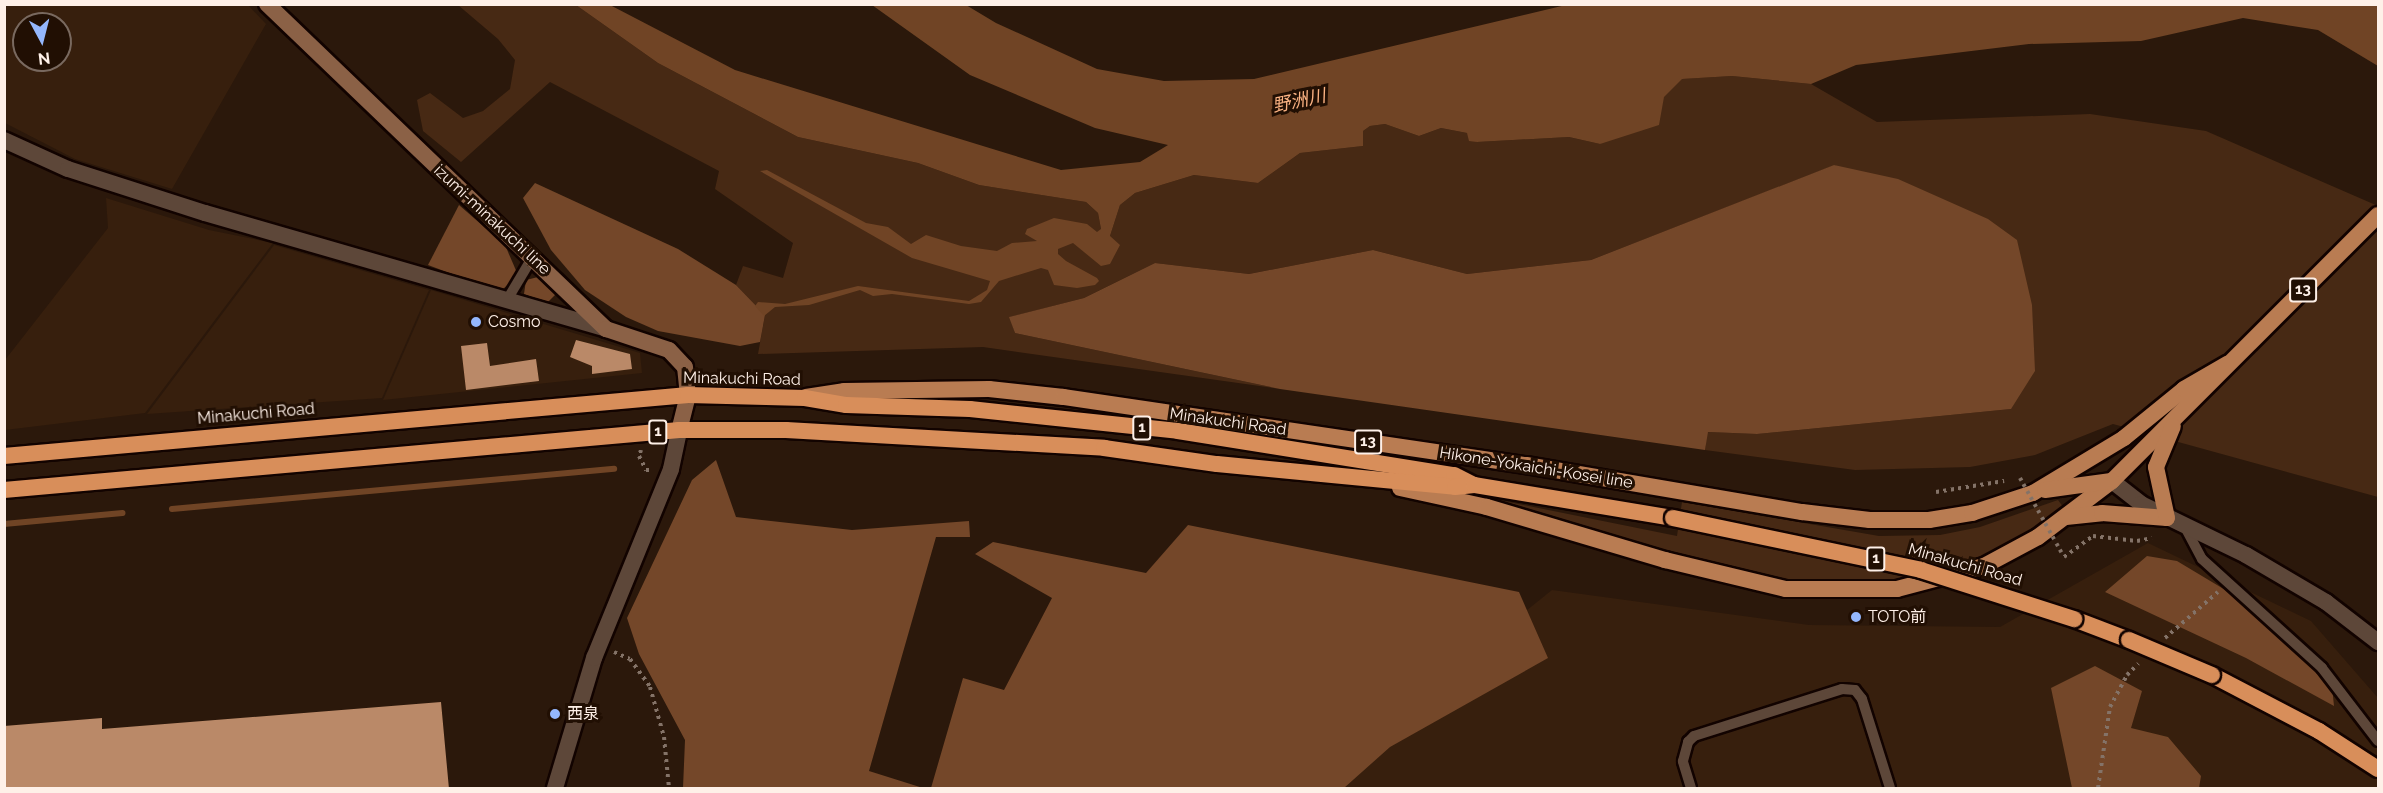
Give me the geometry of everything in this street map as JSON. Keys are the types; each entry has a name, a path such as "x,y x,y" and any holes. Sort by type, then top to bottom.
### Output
{"highway":[{"name":"Minakuchi Road","path":"4,456 688,396 805,398 846,405 970,409 1178,432 1454,475 1474,485 1672,518 1921,570 2074,619 2212,675 2319,731 2379,769"},
{"name":"Minakuchi Road","path":"4,490 679,429 844,432 1056,445 1455,488 1474,485"}],"main road":[{"name":"izumi-minakuchi line","path":"267,4 326,65 491,217 606,329 669,350 686,367 688,396 679,429"},
{"name":"Hikone-Yokaichi-Kosei line","path":"1311,472 1323,479 1405,488 1487,507 1740,580 1816,592 1897,589 1984,566 2038,537 2112,481 2155,447 2178,415 2227,364 2379,216"},
{"name":"Hikone-Yokaichi-Kosei line","path":"805,398 844,391 989,389 1064,397 1870,520 1929,519 1961,514 2033,493 2124,438 2184,389 2227,364"},
{"path":"2112,481 2116,452 2124,438"},
{"path":"2064,517 2102,513 2167,518 2156,467 2155,447"},
{"name":"13","path":"2033,493 2112,481"}],"street":[{"path":"4,140 68,169 205,213 606,329"},
{"path":"555,789 599,645 671,469 679,429"},
{"path":"2112,481 2167,518 2256,561 2326,602 2379,642"}],"lane":[{"path":"507,300 532,258"},
{"path":"2186,528 2202,559 2322,668 2379,741"},
{"path":"1691,789 1683,761 1688,742 1694,735 1842,689 1855,690 1862,699 1890,789"}],"path":[{"path":"641,450 639,456 646,470 657,470"},
{"path":"1936,492 2020,478 2064,557 2093,536 2137,541 2152,538"},
{"path":"2159,643 2199,604 2230,584"},
{"path":"599,645 630,659 650,687 664,737 669,789"},
{"path":"2098,789 2110,707 2127,675 2143,658"}],"shaded area":[{"path":"4,5 248,5 266,24 172,189 75,159 5,123"},
{"path":"458,5 576,5 658,63 798,137 918,163 979,185 1086,202 1098,213 1101,229 1110,236 1120,205 1135,193 1194,175 1258,183 1300,153 1363,146 1363,131 1370,126 1385,124 1419,136 1441,128 1467,133 1477,142 1569,137 1600,144 1681,79 1732,76 1811,84 1877,122 2090,114 2206,131 2378,206 2378,497 2113,424 2035,455 1970,467 1855,470 1705,450 1707,432 1757,434 2011,409 1835,165 1591,260 1467,274 1373,250 1249,274 1155,263 1084,298 1010,317 1015,333 1280,389 983,347 758,354 765,315 736,285 743,266 783,278 793,243 715,189 719,171 550,82 461,162 423,131 417,100 430,93 463,118 483,111 510,89 515,60 498,39"},
{"path":"1834,165 1898,179 1988,219 2017,240 2032,305 2035,371 2011,409 1757,434 1708,432 1705,450 1280,389 1015,333 1009,317 1084,298 1155,263 1249,274 1373,250 1467,274 1591,260"},
{"path":"535,183 678,249 736,285 765,315 760,342 740,346 658,331 626,317 585,290 551,250 523,198"},
{"path":"106,198 209,230 273,243 145,413 5,430 5,360 108,228"},
{"path":"459,205 505,245 518,275 500,292 428,265"},
{"path":"274,245 429,290 382,398 147,414"},
{"path":"538,277 557,293 547,303 524,294 526,280"},
{"name":"Cosmo","path":"431,290 640,353 642,373 383,400"},
{"path":"716,460 736,517 852,530 969,521 970,537 936,537 869,771 923,788 683,788 685,740 639,654 627,618 692,480"},
{"path":"1494,499 1677,536 1682,502 1879,536 1940,535 1980,527 2058,500 2066,511 1975,563 1892,586 1758,580 1492,504"},
{"path":"1188,525 1519,592 1548,658 1390,747 1344,788 931,788 963,678 1004,690 1052,598 975,554 993,542 1146,573"},
{"path":"2148,543 2311,621 2378,698 2378,788 1337,788 1360,745 1552,590 1809,625 2000,627"},
{"path":"2147,556 2177,561 2252,606 2330,667 2334,706 2246,658 2105,592"},
{"path":"2095,666 2142,691 2131,728 2168,737 2201,776 2199,788 2072,788 2051,688"}],"water":[{"name":"野洲川","path":"1570,4 2378,5 2378,66 2318,30 2243,18 2141,41 2029,44 1856,65 1811,84 1732,76 1682,79 1664,97 1659,125 1600,144 1569,137 1477,142 1469,141 1467,133 1441,128 1419,136 1385,124 1370,126 1363,131 1363,146 1300,153 1258,183 1194,175 1135,193 1120,205 1110,236 1120,245 1110,264 1101,266 1073,243 1058,249 1058,254 1066,261 1097,278 1099,281 1095,285 1077,288 1054,285 1048,270 1041,268 999,281 981,302 969,304 892,294 873,296 860,290 809,305 775,307 764,316 755,306 758,302 785,304 858,286 969,301 987,290 990,281 912,258 760,171 767,170 866,223 888,227 911,244 926,235 961,246 997,251 1012,243 1037,241 1025,234 1027,229 1054,218 1087,224 1097,232 1101,229 1098,213 1086,202 979,185 918,163 798,137 658,63 576,5 610,5 735,70 1061,170 1140,162 1168,145 1095,128 970,75 872,5 966,5 996,23 1097,69 1164,81 1254,79"}],"building":[{"path":"576,340 630,354 632,369 592,374 592,366 570,357"},
{"path":"487,343 490,366 536,359 539,381 466,390 461,346"},
{"path":"441,702 449,789 4,789 4,726 102,718 102,729"}],"waterway":[{"path":"172,509 614,469"},
{"path":"4,524 122,513"}],"place":[{"name":"Cosmo","path":"476,322"},
{"name":"TOTO前","path":"1856,617"},
{"name":"西泉","path":"555,714"}]}
